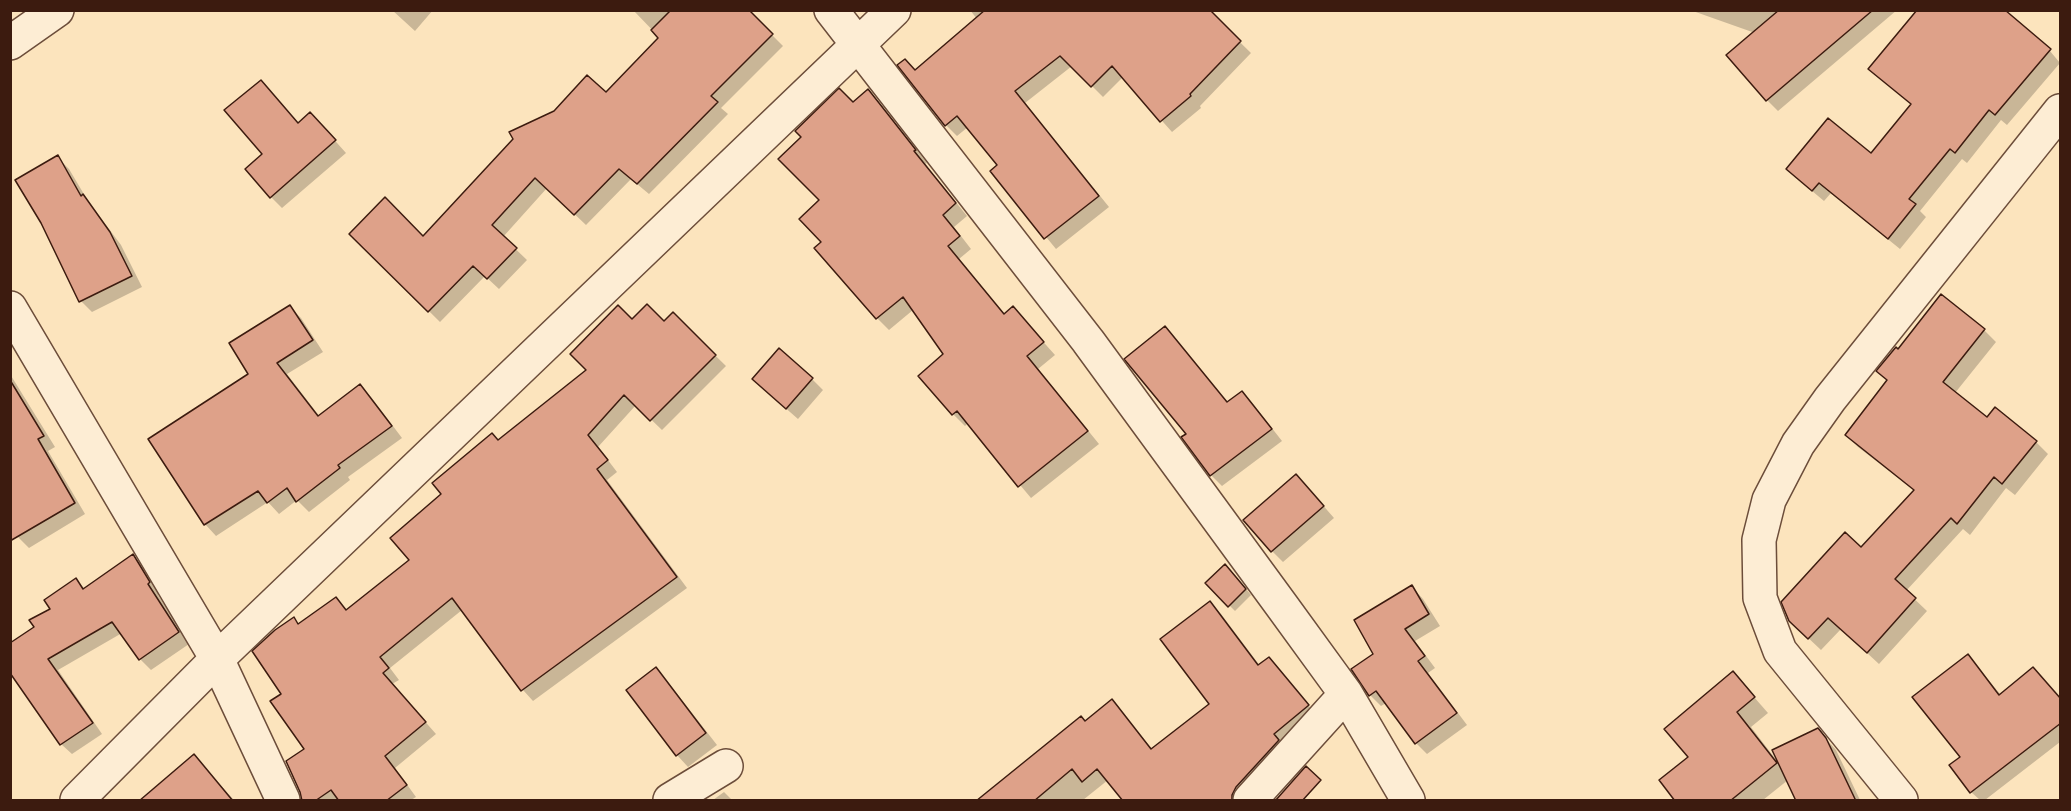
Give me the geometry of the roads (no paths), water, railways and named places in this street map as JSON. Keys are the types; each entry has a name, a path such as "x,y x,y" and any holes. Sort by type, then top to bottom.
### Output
{"street":[{"path":"10,43 57,10"},
{"path":"831,10 1088,341 1346,694 1408,801"},
{"path":"77,801 217,659 894,10"},
{"path":"1901,801 1780,651 1760,598 1759,540 1769,500 1798,444 1830,399 2061,111"},
{"path":"10,308 217,659 283,801"},
{"path":"1250,801 1346,694"},
{"path":"670,801 726,766"}]}
